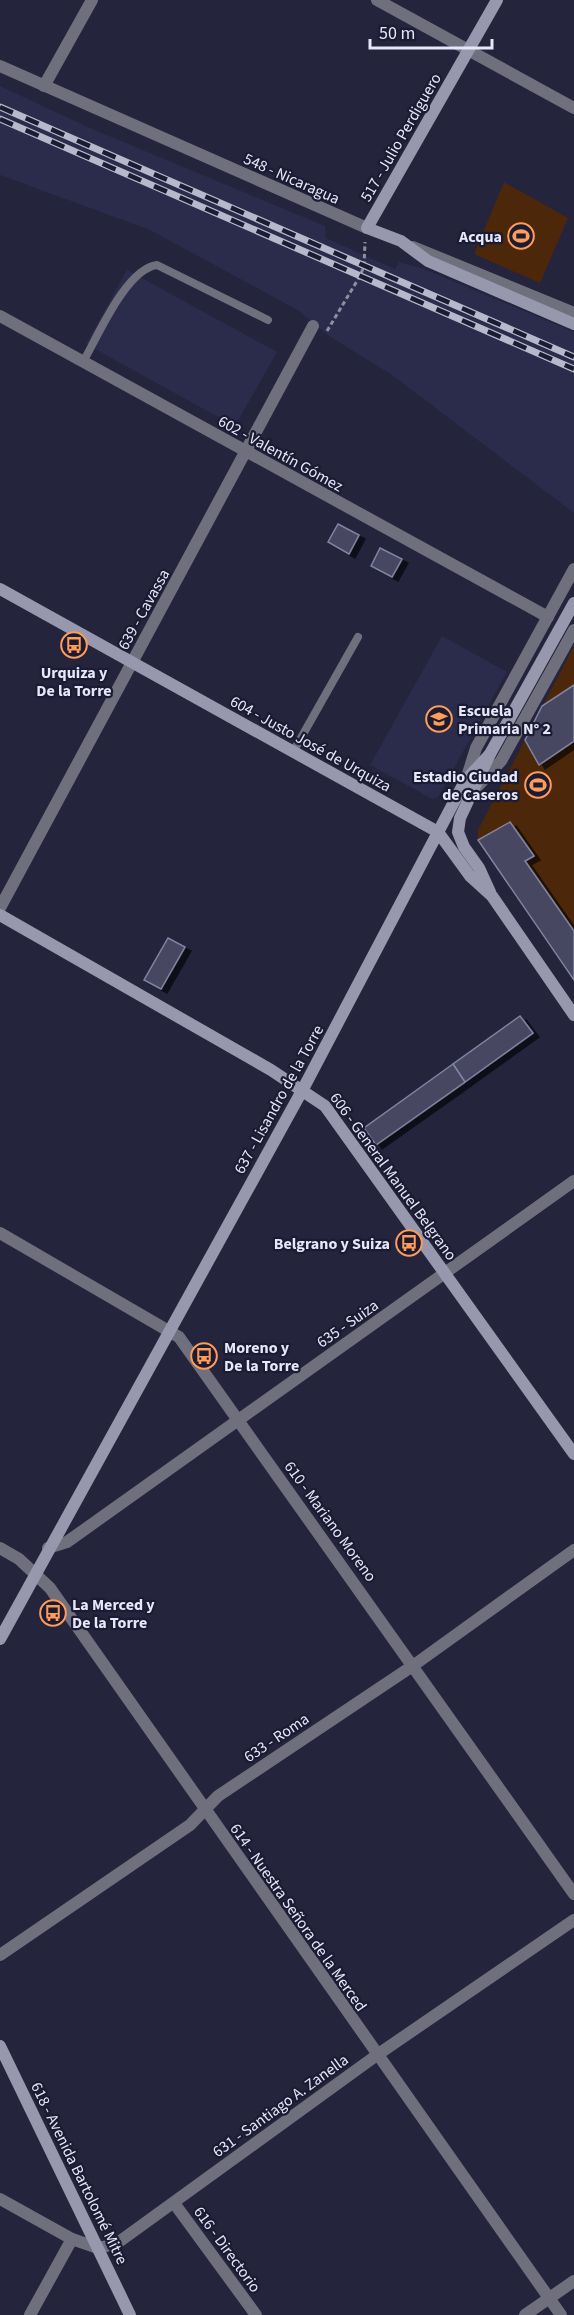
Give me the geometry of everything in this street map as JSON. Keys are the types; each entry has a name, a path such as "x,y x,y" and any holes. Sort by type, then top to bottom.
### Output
{"street":[{"path":"44,86 92,0"},
{"path":"377,0 574,108"},
{"name":"517 - Julio Perdiguero","path":"366,228 497,0"},
{"name":"548 - Nicaragua","path":"0,66 366,228 574,313"},
{"path":"401,242 428,261 574,324"},
{"name":"602 - Valentín Gómez","path":"0,316 548,617"},
{"name":"639 - Cavassa","path":"0,908 313,326"},
{"name":"637 - Lisandro de la Torre","path":"471,784 476,748 574,569"},
{"name":"604 - Justo José de Urquiza","path":"0,590 438,832 470,876 492,896 574,1015"},
{"path":"492,896 479,868 464,847 458,832 460,818 471,784 574,603"},
{"name":"637 - Lisandro de la Torre","path":"0,1639 38,1574 48,1548 303,1089 438,832 471,784 501,761 574,630"},
{"name":"606 - General Manuel Belgrano","path":"0,915 303,1089 325,1106 574,1454"},
{"name":"635 - Suiza","path":"48,1548 66,1542 574,1181"},
{"name":"610 - Mariano Moreno","path":"0,1233 179,1337 414,1665 574,1894"},
{"name":"614 - Nuestra Señora de la Merced","path":"0,1548 38,1574 561,2315"},
{"name":"633 - Roma","path":"0,1955 190,1825 218,1796 414,1665 574,1550"},
{"name":"631 - Santiago A. Zanella","path":"98,2248 116,2244 376,2055 574,1920"},
{"name":"618 - Avenida Bartolomé Mitre","path":"0,2046 130,2315"},
{"path":"0,2199 72,2239 98,2248"},
{"name":"616 - Directorio","path":"174,2203 256,2315"},
{"path":"30,2315 72,2239"},
{"path":"525,2315 574,2281"}],"lane":[{"path":"83,362 123,290 150,266 157,265 268,320"},
{"path":"293,752 358,637"}],"path":[{"path":"313,326 326,333 360,276 364,266 366,228"}],"shaded area":[{"path":"0,86 90,128 325,226 326,238 395,269 399,262 424,269 574,332 574,513 392,375 329,336 299,311 150,230 0,175"},
{"name":"Acqua","path":"504,182 568,218 540,283 474,254"},
{"path":"127,270 277,352 239,419 229,423 86,344"},
{"name":"Escuela Primaria N° 2","path":"442,636 507,672 438,797 432,799 370,765"},
{"name":"Estadio Ciudad de Caseros","path":"574,646 574,980 478,840 478,830"}],"building":[{"path":"338,524 359,535 349,554 328,542"},
{"path":"380,548 402,559 392,577 371,566"},
{"path":"574,685 574,741 539,765 525,740 542,706"},
{"path":"510,822 534,856 525,861 574,931 574,980 478,840"},
{"path":"168,938 185,947 161,989 144,980"},
{"path":"520,1016 533,1033 465,1082 453,1064"},
{"path":"453,1064 465,1082 376,1145 364,1128"}],"railway":[{"path":"0,107 574,357"},
{"path":"0,119 574,369"}],"place":[{"name":"Acqua","path":"521,236"},
{"name":"Urquiza y De la Torre","path":"74,645"},
{"name":"Escuela Primaria N° 2","path":"439,719"},
{"name":"Estadio Ciudad de Caseros","path":"538,785"},
{"name":"Belgrano y Suiza","path":"409,1243"},
{"name":"Moreno y De la Torre","path":"204,1356"},
{"name":"La Merced y De la Torre","path":"53,1613"}]}
